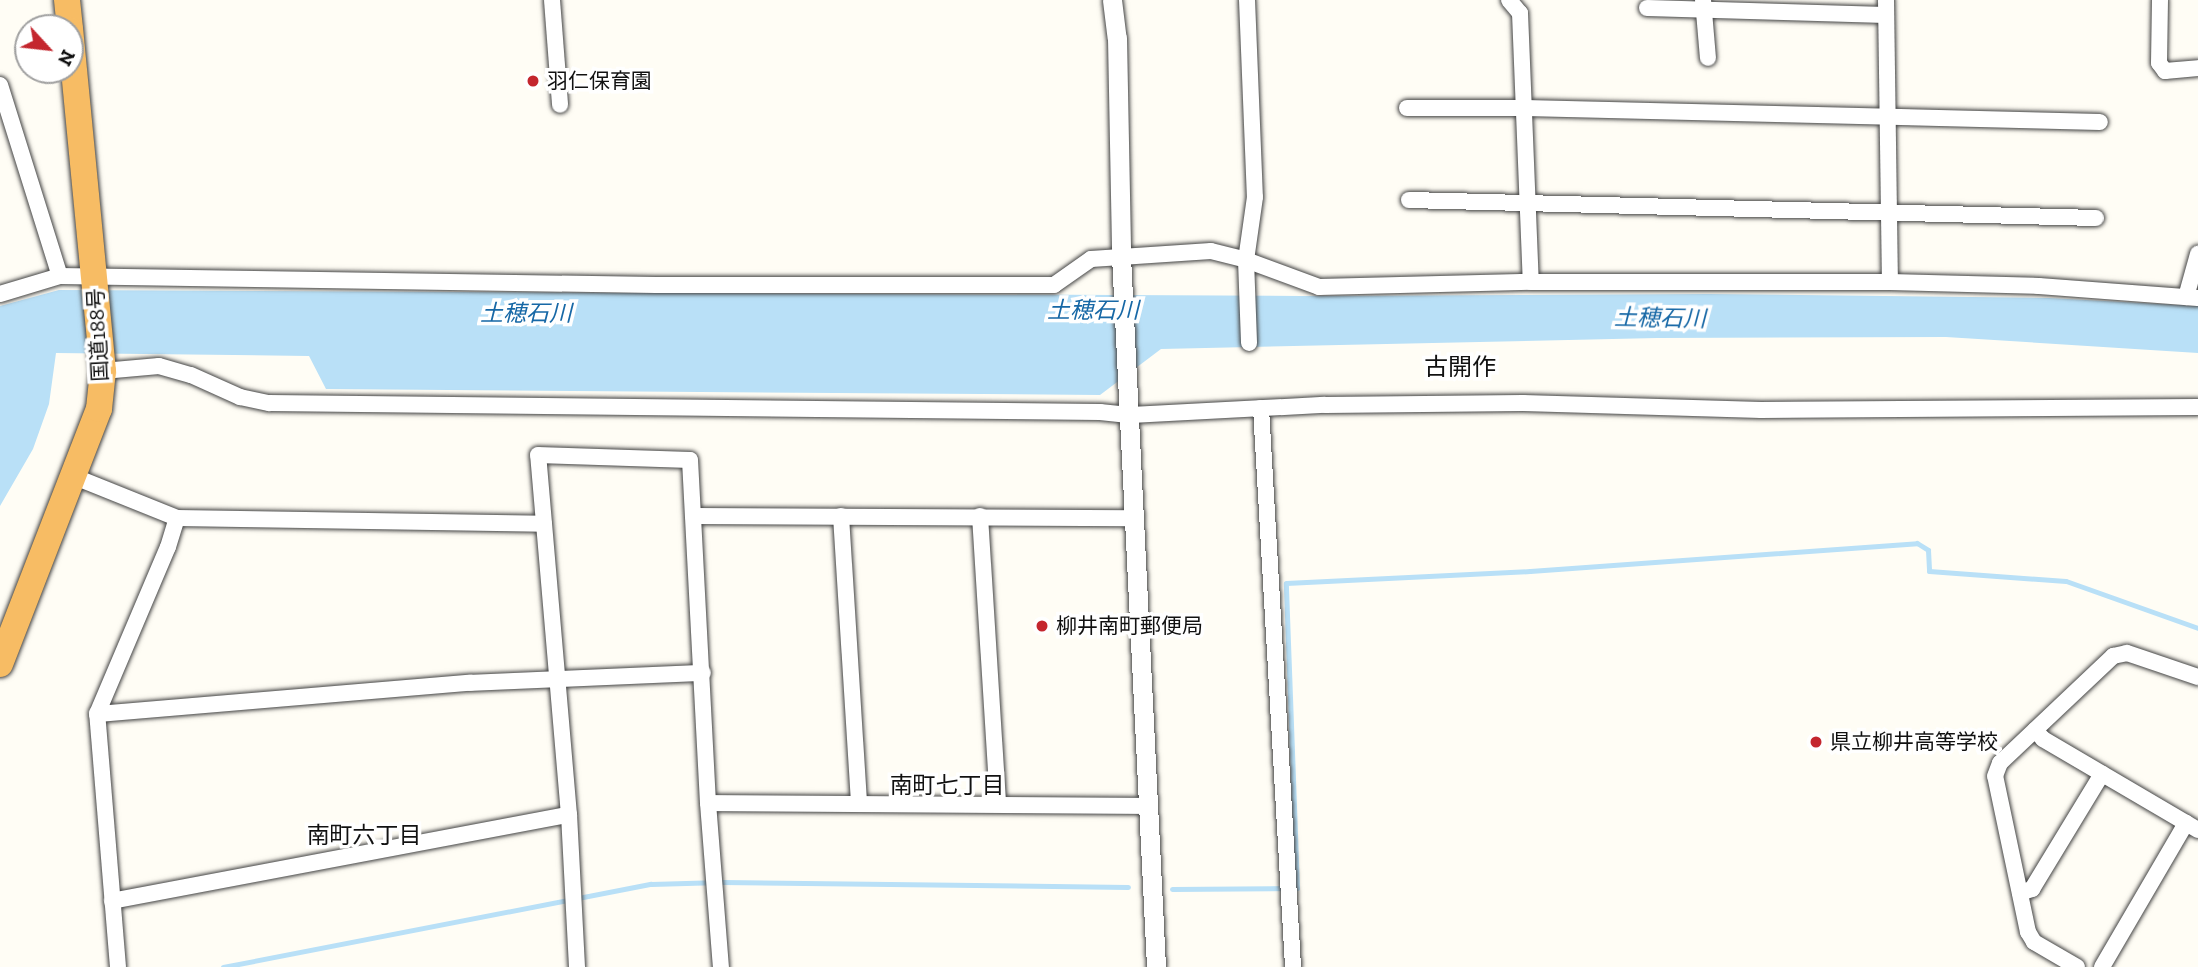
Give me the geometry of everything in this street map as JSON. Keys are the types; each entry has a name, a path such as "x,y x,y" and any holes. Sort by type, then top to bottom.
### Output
{"highway":[{"name":"国道188号","path":"0,664 75,477 99,409 102,366 75,84"}],"street":[{"path":"552,0 560,105"},
{"path":"1112,0 1117,38 1121,256 1130,387 1156,967"},
{"path":"1247,0 1255,197 1246,260 1250,343"},
{"path":"1508,0 1520,13 1531,282"},
{"path":"2160,0 2159,63 2165,71 2198,68"},
{"path":"1703,5 1708,58"},
{"path":"1647,8 1703,5 1886,7 1889,282"},
{"path":"0,85 60,276"},
{"path":"1407,108 1525,108 1886,119 2100,122"},
{"path":"1409,200 2096,218"},
{"path":"0,293 60,276 95,280 1054,285 1091,259 1211,251 1246,260 1319,287 1531,282 1889,282 2039,286 2192,298 2198,254"},
{"path":"102,366 159,366 191,375 240,397 269,403 785,411 1100,411 1130,415 1261,408 1522,403 1761,410 2198,407"},
{"path":"1261,408 1293,967"},
{"path":"577,967 569,815 538,455 690,460 708,803 722,967"},
{"path":"75,477 177,518 544,524"},
{"path":"693,516 1134,518"},
{"path":"841,516 859,802"},
{"path":"980,516 998,803"},
{"path":"118,967 97,713 168,547 177,518"},
{"path":"2077,967 2034,942 2028,932 1995,776 2000,763 2113,656 2127,653 2198,677"},
{"path":"97,713 470,682 703,673"},
{"path":"2035,730 2043,739 2192,827 2102,967"},
{"path":"2020,893 2032,889 2102,774"},
{"path":"708,803 1147,806"},
{"path":"113,901 569,815"}],"water":[{"name":"土穂石川","path":"59,290 1301,296 1709,294 2049,298 2198,306 2198,353 1946,337 1657,338 1161,349 1100,395 326,389 309,356 56,353 49,404 33,449 0,506 0,306"}],"waterway":[{"path":"1172,889 1297,888 1286,583 1530,571 1917,543 1928,550 1929,571 2066,581 2198,628"},
{"path":"223,967 651,884 721,882 1128,887"}],"place":[{"name":"羽仁保育園","path":"533,81"},
{"name":"柳井南町郵便局","path":"1042,626"},
{"name":"県立柳井高等学校","path":"1816,742"}],"district":[{"name":"古開作","path":"1460,367"},
{"name":"南町七丁目","path":"947,785"},
{"name":"南町六丁目","path":"364,835"}]}
